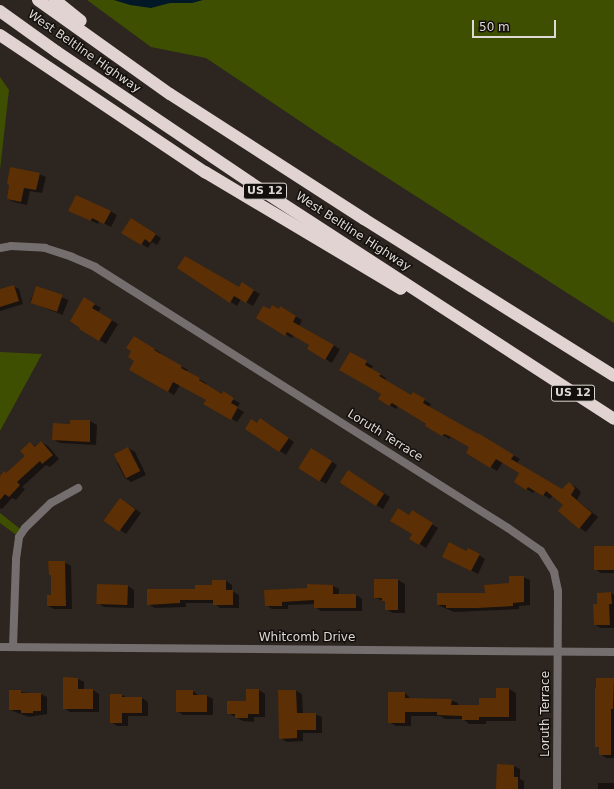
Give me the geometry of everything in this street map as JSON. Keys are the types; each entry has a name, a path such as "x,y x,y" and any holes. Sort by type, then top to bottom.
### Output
{"highway":[{"name":"West Beltline Highway","path":"38,0 170,94 364,219 614,376"},
{"path":"55,0 170,94"},
{"name":"West Beltline Highway","path":"0,11 57,52 210,155 614,419"},
{"path":"0,35 205,172 533,367"}],"street":[{"name":"Loruth Terrace","path":"0,248 12,246 45,248 95,267 508,528 541,551 554,572 558,591 558,789"},
{"path":"13,647 16,559 19,537 25,528 50,503 78,488"},
{"name":"Whitcomb Drive","path":"0,647 614,652"}],"green space":[{"path":"87,0 614,0 614,323 322,136 206,58 151,47"},
{"path":"0,77 9,90 0,170"},
{"path":"0,352 42,354 0,431"},
{"path":"0,513 23,531 19,537 0,523"}],"water":[{"path":"114,0 203,0 192,3 170,3 151,8 130,5"}],"building":[{"path":"10,167 40,173 36,190 24,188 21,202 7,199 9,185 7,184"},
{"path":"76,195 111,211 104,224 92,218 91,221 68,211"},
{"path":"131,218 156,234 150,243 145,239 141,245 121,233"},
{"path":"185,256 239,287 242,282 254,290 246,303 234,296 230,303 177,268"},
{"path":"14,285 19,301 0,307 0,289"},
{"path":"36,286 63,295 57,312 30,303"},
{"path":"84,297 95,304 92,308 112,320 99,341 79,329 80,328 70,321"},
{"path":"272,305 279,309 280,306 296,316 293,322 334,345 325,360 307,349 309,345 287,332 285,336 256,318 263,306 270,309"},
{"path":"134,336 155,349 154,350 182,366 181,368 200,378 199,380 222,394 223,391 234,398 231,403 238,407 231,420 203,404 206,400 173,382 168,392 129,370 134,361 128,357 131,351 126,348"},
{"path":"350,352 367,361 365,365 381,374 379,376 411,395 413,392 425,399 423,403 478,433 514,455 511,459 562,489 569,482 575,488 571,495 592,513 579,529 558,511 563,505 546,491 543,496 528,487 526,490 514,482 519,473 496,459 490,468 466,453 469,447 449,436 444,434 442,436 425,426 426,424 392,403 389,406 378,399 381,394 339,370"},
{"path":"260,418 289,438 279,452 245,429 251,419 257,423"},
{"path":"70,420 90,420 90,442 52,440 53,423 70,424"},
{"path":"41,441 53,455 42,464 40,461 17,482 20,485 9,497 5,494 0,500 0,476 4,471 6,473 25,456 20,451 30,442 35,447"},
{"path":"128,447 140,471 126,478 114,454"},
{"path":"311,448 332,461 319,482 298,468"},
{"path":"348,470 384,493 376,506 340,483"},
{"path":"120,498 135,509 119,532 104,521"},
{"path":"398,508 409,515 412,510 433,523 419,545 409,539 412,534 390,521"},
{"path":"449,542 466,551 468,548 480,554 471,571 442,557"},
{"path":"594,546 614,546 614,570 594,570"},
{"path":"48,561 65,561 66,606 47,606 47,595 51,595 51,575 49,575"},
{"path":"509,576 524,576 524,602 513,603 513,606 477,608 446,608 446,605 437,605 437,593 485,593 484,585 509,583"},
{"path":"374,579 398,579 398,610 385,610 385,601 382,601 382,598 374,598"},
{"path":"212,580 226,580 226,590 233,590 233,605 213,605 213,600 180,600 180,603 147,605 147,589 195,589 195,585 212,585"},
{"path":"97,584 128,585 127,605 96,604"},
{"path":"307,584 333,585 333,594 356,594 356,608 314,608 314,600 282,602 282,606 265,606 264,590 307,588"},
{"path":"611,592 612,604 609,604 610,625 594,625 593,604 597,604 597,593"},
{"path":"63,677 78,678 78,689 93,689 93,709 63,709"},
{"path":"596,678 614,678 613,709 611,709 611,755 599,755 599,747 595,747"},
{"path":"496,688 509,688 509,717 479,717 479,720 462,720 462,716 437,715 437,712 405,712 405,723 388,723 388,692 405,692 405,698 452,699 451,705 479,705 479,698 496,698"},
{"path":"246,689 259,689 259,714 248,714 248,718 235,718 235,714 227,714 227,701 246,701"},
{"path":"9,690 21,690 21,693 41,693 41,711 21,713 21,710 9,710"},
{"path":"176,690 193,690 193,695 207,695 207,712 176,712"},
{"path":"278,690 296,690 297,713 316,713 316,730 297,730 297,738 279,739"},
{"path":"110,694 122,694 122,697 142,697 142,713 122,713 122,723 110,723"},
{"path":"497,764 514,765 514,777 518,777 518,789 496,789"}]}
